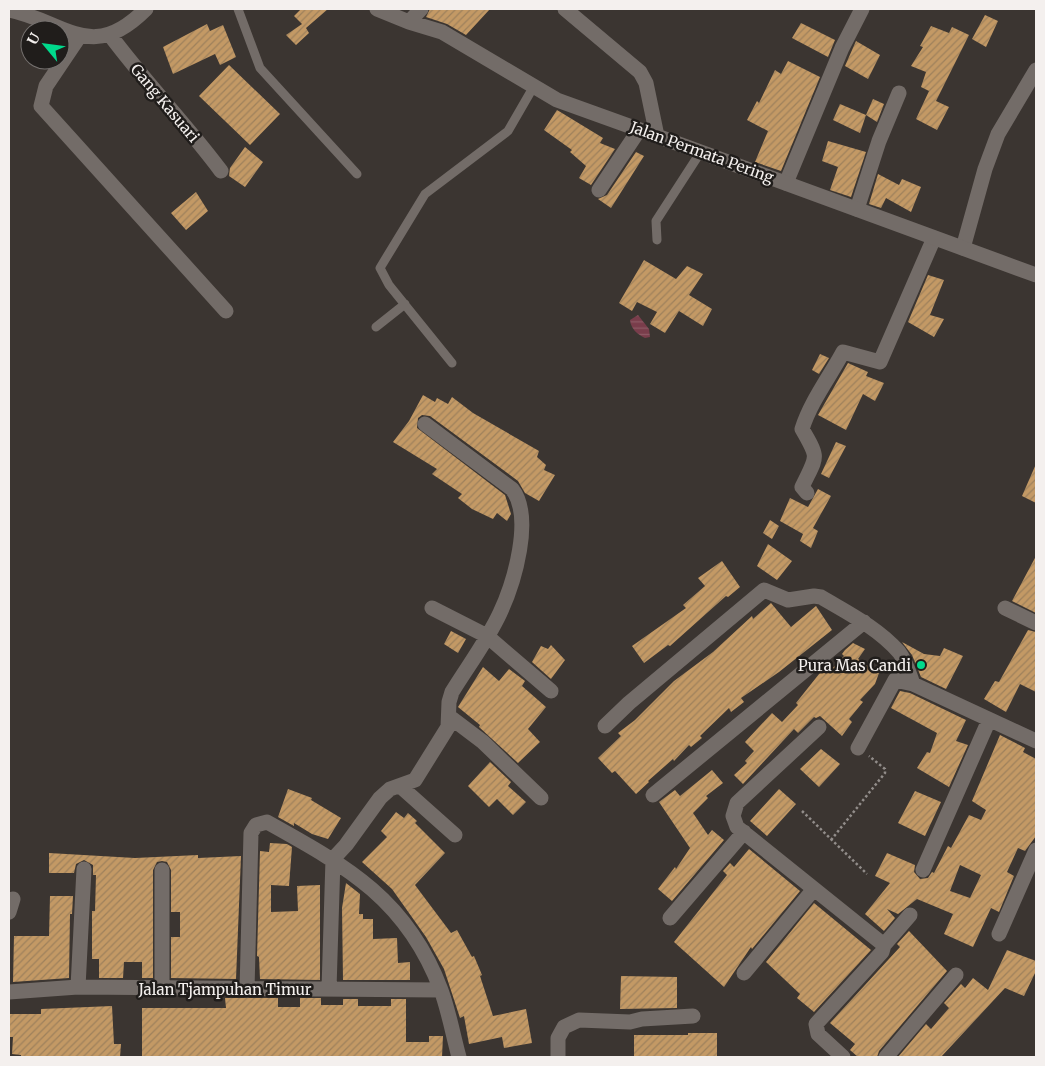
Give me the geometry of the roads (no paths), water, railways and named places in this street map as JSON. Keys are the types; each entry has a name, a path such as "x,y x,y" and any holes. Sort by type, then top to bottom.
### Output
{"street":[{"path":"9,10 24,14 79,37 110,35 132,22 146,9"},
{"name":"Jalan Permata Pering","path":"377,9 409,22 442,32 557,100 1036,275"},
{"path":"409,22 420,9"},
{"path":"565,9 640,72 646,83 656,136"},
{"path":"786,183 842,48 862,9"},
{"name":"Gang Kasuari","path":"110,35 134,68 198,140 221,171"},
{"path":"79,37 46,86 41,106 226,311"},
{"path":"963,248 985,169 998,134 1036,70"},
{"path":"857,209 879,141 899,93"},
{"path":"599,190 639,130"},
{"path":"807,493 802,487 816,458 814,450 802,429 807,411 827,382 843,352 880,362 934,238"},
{"path":"329,989 333,859 346,845 380,798 390,789 415,780 448,727 450,717 449,702 452,692 500,614 511,584 520,544 522,511 517,495 512,489 425,424"},
{"path":"605,726 629,703 764,590 788,600 814,596 822,597 864,622 899,652 907,666 913,684"},
{"path":"432,608 487,636 551,691"},
{"path":"1005,608 1036,623"},
{"path":"653,795 864,622"},
{"path":"858,748 893,682 902,680 1036,741"},
{"path":"450,717 483,742 541,798"},
{"path":"923,870 988,720"},
{"path":"819,727 739,801 734,808 733,816 737,827 884,945"},
{"path":"400,786 455,834"},
{"path":"247,990 251,833 256,825 267,822 333,859 376,891 405,923 441,990 459,1057"},
{"path":"670,918 744,832"},
{"path":"999,934 1036,850"},
{"path":"78,988 84,869"},
{"path":"162,870 162,988"},
{"path":"744,972 814,889"},
{"path":"843,1057 818,1034 816,1024 882,952 884,945 910,915"},
{"path":"886,1057 956,974"},
{"name":"Jalan Tjampuhan Timur","path":"9,992 78,988 441,990"},
{"path":"558,1057 558,1038 564,1027 579,1020 630,1022 642,1019 693,1016"}],"lane":[{"path":"238,9 260,68 357,174"},
{"path":"452,363 390,285 380,268 425,194 508,131 534,86"},
{"path":"657,240 656,221 700,153"},
{"path":"376,327 405,304"}],"place":[{"name":"Pura Mas Candi","path":"921,665"}]}
